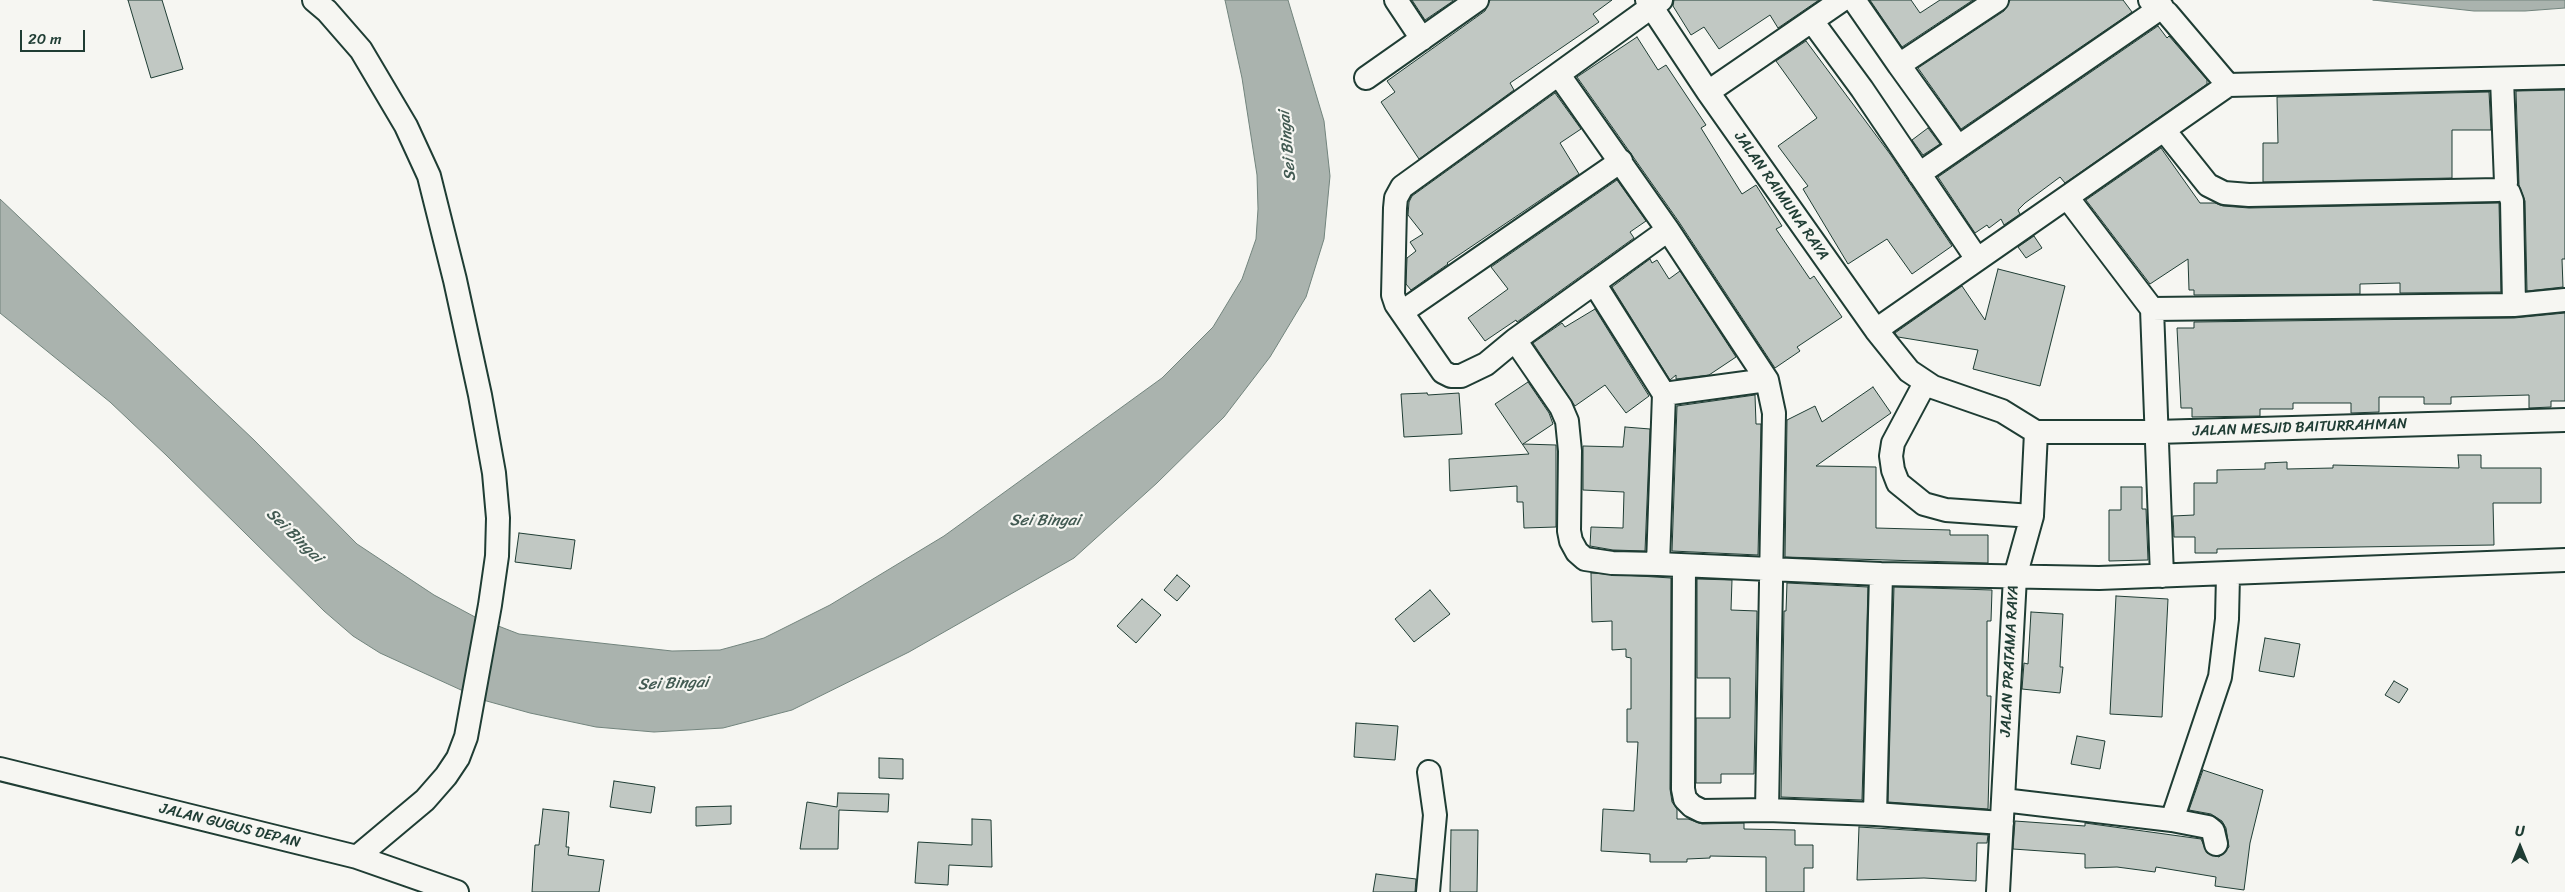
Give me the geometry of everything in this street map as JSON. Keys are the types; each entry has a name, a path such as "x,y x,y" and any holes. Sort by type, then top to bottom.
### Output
{"street":[{"path":"314,0 327,11 361,50 406,126 428,176 455,280 494,472 498,518 497,556 490,606 466,737 458,758 446,776 425,800 357,857"},
{"path":"1396,0 1422,39"},
{"path":"1366,78 1477,0"},
{"path":"1708,92 1842,0"},
{"path":"1854,0 1958,148"},
{"path":"1900,65 1997,0"},
{"path":"1653,2 1559,75 1402,186 1395,203 1392,287 1396,304 1442,372 1451,376 1471,372 1668,230"},
{"name":"JALAN RAIMUNA RAYA","path":"1653,2 1708,92 1876,330 1909,371 1925,383 2002,411 2036,432"},
{"path":"1919,174 1958,148 2156,4 2228,85"},
{"path":"1812,21 1977,259"},
{"path":"1559,75 1621,161 1767,380 1774,413 1767,810"},
{"path":"1876,330 2228,85 2565,77"},
{"path":"2502,79 2506,183 2503,188"},
{"path":"2164,130 2208,185 2224,193 2249,195 2328,194 2503,188 2509,193 2512,200 2514,305"},
{"path":"1402,312 1621,161"},
{"path":"2067,197 2152,310 2162,576"},
{"path":"1594,283 1664,394 1658,564"},
{"path":"2152,310 2514,305 2565,300"},
{"path":"1514,340 1561,407 1567,420 1570,451 1569,531 1577,552 1586,558 1612,563 1881,574 2015,577 2228,575 2565,560"},
{"path":"1664,394 1767,380"},
{"path":"1925,383 1893,444 1891,456 1893,470 1898,482 1924,504 1946,510 2032,516"},
{"name":"JALAN MESJID BAITURRAHMAN","path":"2036,432 2156,432 2565,420"},
{"name":"JALAN PRATAMA RAYA","path":"1998,892 2015,577 2032,516 2036,432"},
{"path":"1684,566 1683,789 1685,799 1692,806 1702,811 1767,810 1875,814 2002,823"},
{"path":"1875,814 1881,574"},
{"path":"2172,820 2220,677 2227,620 2228,575"},
{"name":"JALAN GUGUS DEPAN","path":"0,769 357,857 457,892"},
{"path":"1428,892 1435,816 1429,772"},
{"path":"2003,800 2172,820 2208,827 2213,830 2216,844"}],"water":[{"name":"Sei Bingai","path":"1225,0 1288,0 1324,121 1330,176 1324,239 1306,297 1270,357 1224,417 1157,483 1074,558 909,652 792,710 723,728 654,732 596,727 530,713 483,700 380,653 353,636 324,611 110,402 0,313 0,199 254,440 357,544 434,595 475,617 519,634 672,651 720,650 764,638 830,605 944,536 1162,378 1213,327 1242,279 1256,239 1258,209 1257,175 1242,78"},
{"path":"2373,0 2565,0 2565,8 2525,11 2474,11"}],"building":[{"path":"128,0 162,0 183,69 151,78"},
{"path":"1412,0 1453,0 1453,1 1425,20"},
{"path":"1490,0 1612,0 1593,14 1599,22 1510,83 1514,90 1419,159 1381,102 1395,92 1387,81 1485,11"},
{"path":"1674,0 1819,0 1778,28 1770,15 1719,49 1704,27 1691,35 1673,6"},
{"path":"1870,0 1911,0 1920,13 1940,0 1973,0 1902,47"},
{"path":"2010,0 2123,0 2132,12 1961,129 1918,68 2004,11"},
{"path":"2158,26 2207,80 2207,84 2065,183 2060,177 2025,203 2018,210 2020,214 2004,225 2001,219 1989,228 1987,225 1975,233 1938,177"},
{"path":"1637,37 1658,70 1666,65 1706,125 1701,128 1742,194 1756,185 1782,226 1776,229 1810,279 1814,276 1842,317 1797,347 1800,351 1775,368 1679,222 1577,77"},
{"path":"1806,41 1890,154 1952,246 1912,274 1887,239 1848,264 1803,189 1808,186 1778,146 1817,118 1776,61"},
{"path":"2565,90 2565,259 2562,259 2563,287 2527,291 2525,201 2519,185 2516,91"},
{"path":"2489,92 2491,130 2452,130 2452,178 2263,182 2263,143 2278,143 2277,97"},
{"path":"1555,93 1581,129 1560,143 1579,174 1447,263 1411,290 1406,284 1407,258 1416,251 1410,242 1423,234 1408,215 1409,202 1412,196"},
{"path":"1928,128 1940,144 1923,155 1912,140"},
{"path":"2161,148 2200,203 2215,203 2223,206 2249,208 2499,203 2501,292 2400,293 2400,283 2360,284 2360,294 2194,295 2194,290 2189,290 2188,259 2150,284 2086,200"},
{"path":"1617,180 1646,221 1630,232 1634,238 1517,322 1516,320 1485,341 1468,318 1508,289 1491,267"},
{"path":"2034,236 2042,248 2026,258 2018,247"},
{"path":"1650,259 1652,263 1657,260 1669,279 1680,271 1736,357 1709,375 1676,379 1676,375 1670,380 1612,287"},
{"path":"1998,269 2065,286 2040,386 1973,369 1978,350 1898,337 1895,333 1962,286 1985,320"},
{"path":"1595,309 1649,396 1626,413 1605,385 1575,406 1533,343 1562,323 1565,327"},
{"path":"2565,313 2565,401 2551,401 2551,407 2529,408 2529,395 2451,397 2451,404 2424,404 2424,397 2379,397 2379,412 2351,413 2351,403 2293,403 2293,409 2260,409 2260,416 2192,417 2192,408 2181,408 2177,328 2194,328 2194,322 2514,318"},
{"path":"1528,382 1549,413 1553,424 1523,444 1556,445 1556,527 1524,528 1523,502 1517,502 1517,486 1450,491 1449,459 1529,454 1495,404"},
{"path":"1873,387 1891,413 1816,466 1876,467 1876,528 1950,530 1950,535 1988,535 1988,563 1785,557 1787,420 1815,406 1822,422"},
{"path":"1427,393 1428,395 1459,393 1462,434 1404,437 1401,394"},
{"path":"1755,395 1756,424 1761,424 1758,555 1672,551 1677,406"},
{"path":"1625,427 1650,429 1645,551 1613,550 1590,546 1591,527 1623,528 1624,492 1583,490 1583,446 1623,447"},
{"path":"2458,455 2481,455 2481,468 2541,468 2541,503 2493,503 2494,545 2217,549 2217,553 2195,553 2195,537 2174,537 2173,516 2194,515 2194,483 2217,483 2217,470 2265,469 2265,463 2287,462 2287,469 2333,468 2333,465 2459,468"},
{"path":"2121,487 2142,487 2142,509 2146,509 2148,560 2109,561 2109,510 2121,510"},
{"path":"519,533 575,540 571,569 515,562"},
{"path":"1591,573 1671,578 1670,789 1672,802 1677,809 1677,819 1688,819 1702,824 1744,823 1744,829 1795,830 1795,845 1813,845 1813,868 1804,868 1804,892 1766,892 1766,857 1710,856 1710,858 1687,859 1687,862 1650,862 1650,854 1601,851 1603,809 1634,811 1638,742 1627,742 1627,709 1631,709 1631,658 1626,657 1626,649 1612,650 1612,621 1592,622"},
{"path":"1177,575 1190,586 1177,601 1164,590"},
{"path":"1697,579 1732,580 1731,610 1757,611 1754,774 1721,774 1721,783 1696,783 1696,718 1730,718 1730,678 1697,678"},
{"path":"1787,583 1868,587 1862,800 1781,797 1784,611 1786,611"},
{"path":"1894,587 1992,590 1991,621 1987,621 1987,696 1991,696 1988,809 1888,802"},
{"path":"1430,590 1450,614 1414,642 1395,619"},
{"path":"2116,596 2168,599 2162,717 2110,714"},
{"path":"1142,599 1161,615 1136,643 1117,626"},
{"path":"2031,612 2063,614 2060,667 2063,667 2060,693 2022,689 2024,663 2028,664"},
{"path":"2265,638 2300,644 2294,677 2259,671"},
{"path":"2394,681 2408,689 2399,703 2385,695"},
{"path":"1356,723 1398,726 1395,760 1354,757"},
{"path":"2077,736 2105,741 2100,769 2071,764"},
{"path":"879,758 903,759 903,779 879,778"},
{"path":"2203,770 2263,790 2250,843 2244,890 2215,886 2216,877 2156,867 2155,872 2117,867 2085,868 2085,854 2013,849 2015,821 2085,826 2085,823 2201,839 2207,853 2219,857 2229,847 2226,828 2222,821 2211,814 2189,810"},
{"path":"614,781 655,787 651,813 610,807"},
{"path":"838,793 889,794 888,812 839,810 838,849 800,849 807,802 837,807"},
{"path":"731,806 731,824 696,826 696,807"},
{"path":"543,809 569,812 566,847 569,847 568,855 604,860 599,892 532,892 535,845 539,845"},
{"path":"972,819 991,820 992,867 949,865 948,885 915,883 918,842 972,845"},
{"path":"1859,827 1988,835 1987,843 1977,843 1976,881 1924,878 1857,880"},
{"path":"1451,830 1478,830 1477,892 1450,892"},
{"path":"1376,874 1416,879 1415,892 1373,892"}]}
